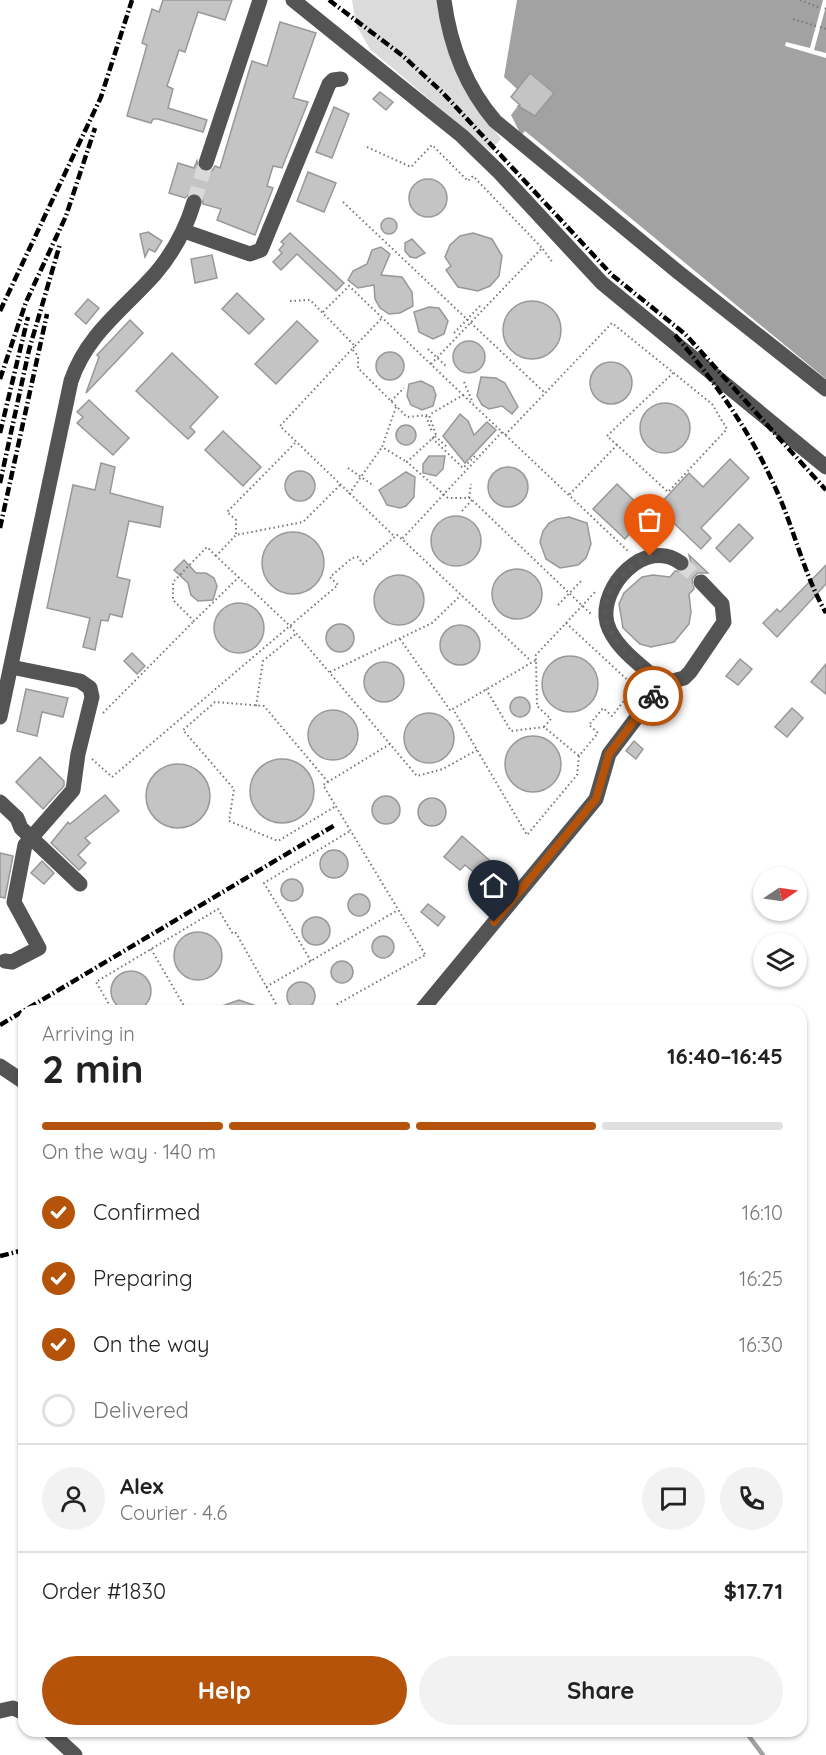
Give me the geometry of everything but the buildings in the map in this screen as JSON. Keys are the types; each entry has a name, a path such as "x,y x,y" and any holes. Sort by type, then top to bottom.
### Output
{"lane":[{"path":"206,163 260,0"},
{"path":"293,0 462,136 498,171 602,283 826,467"},
{"path":"444,0 451,37 464,77 478,102 495,121 678,272 826,389"},
{"path":"184,231 250,254 261,250 329,84 333,80 340,79"},
{"path":"0,717 3,688 11,667 71,381 78,362 100,328 160,268 184,231 194,202"},
{"path":"662,684 612,635 607,624 606,600 614,584 642,559 666,555 681,563"},
{"path":"426,1005 596,799 609,754 662,684 684,678 690,672 724,622 722,604 701,582"},
{"path":"5,961 12,962 39,948 14,902 25,845 71,795 92,693 80,681 11,667"},
{"path":"0,802 17,818 21,828 80,884"},
{"path":"0,1066 18,1078"},
{"path":"0,1711 13,1708 18,1710"},
{"path":"56,1737 75,1755"}],"path":[{"path":"800,0 824,8"},
{"path":"793,19 826,29"},
{"path":"367,147 411,167 432,145 468,182 473,176 542,248 553,263"},
{"path":"343,202 545,393"},
{"path":"430,364 469,321 542,248"},
{"path":"322,313 349,286 631,553"},
{"path":"290,300 310,300 355,346"},
{"path":"454,333 469,321 480,306"},
{"path":"382,318 280,426 295,443 395,537"},
{"path":"505,435 612,323 712,404 727,429 668,492 607,436 673,373"},
{"path":"428,349 447,367"},
{"path":"352,350 358,356 358,368 407,417 428,415 463,395"},
{"path":"464,382 475,401 473,404"},
{"path":"391,401 404,388"},
{"path":"350,494 382,447 397,406"},
{"path":"428,415 432,432"},
{"path":"428,415 434,437 463,468 475,456 477,458"},
{"path":"402,539 502,432"},
{"path":"434,437 448,448"},
{"path":"407,462 434,437"},
{"path":"236,535 236,520 227,512 295,443"},
{"path":"568,495 617,445"},
{"path":"382,447 407,462 448,498 470,499 591,614"},
{"path":"348,468 374,486"},
{"path":"216,556 236,535 303,522 340,484"},
{"path":"462,511 470,499 471,484"},
{"path":"85,753 112,777 338,585 330,577 352,558 358,557 363,564 398,535 460,595 534,661"},
{"path":"194,621 173,600 173,582 207,547 297,633 417,776 443,769 477,750"},
{"path":"100,716 239,577"},
{"path":"558,605 582,580"},
{"path":"486,689 511,731 544,727 551,719 537,706 535,656 599,588"},
{"path":"330,672 432,623 460,595"},
{"path":"453,708 527,835 577,775 579,756 598,733 589,725 603,708 612,716 635,687 566,623"},
{"path":"256,706 263,661 297,633"},
{"path":"276,638 283,645"},
{"path":"400,639 450,710 534,661"},
{"path":"328,782 264,706 215,702 183,730 234,789 229,821 278,841 336,806"},
{"path":"544,727 579,756"},
{"path":"336,1005 425,955 323,785 390,744"},
{"path":"311,961 264,883 350,831"},
{"path":"109,1005 96,982 218,909 233,934 236,933 276,1005"},
{"path":"266,987 398,910"},
{"path":"151,949 184,1005"}],"shaded area":[{"path":"352,0 439,0 476,105 501,139 490,151 370,49 356,25"},
{"path":"517,0 826,0 826,379 525,131 521,135 511,115 518,106 535,116 554,93 531,73 517,89 504,77"}],"pier":[{"path":"823,0 826,0 826,6 814,50 826,53 826,58 785,46 786,42 810,48"}],"waterway":[{"path":"750,1737 763,1755"}],"tunnel":[{"path":"194,202 206,163"},
{"path":"681,563 701,582"}],"railway":[{"path":"0,311 101,97 132,0"},
{"path":"329,0 403,56 442,92 612,275 685,334 826,490"},
{"path":"0,379 26,302 66,216 95,128"},
{"path":"0,483 29,350 60,244"},
{"path":"0,528 47,314"},
{"path":"0,433 28,317"},
{"path":"675,335 717,388 754,445 781,501 811,582 826,613"},
{"path":"34,1005 335,825"},
{"path":"0,1025 18,1014"},
{"path":"0,1256 18,1252"}],"way so far":[{"path":"650,556 634,564 614,584 606,600 605,611 607,624 619,645 662,684 653,696"}],"route":[{"path":"494,922 596,799 600,790 603,766 609,754 653,696"}]}
